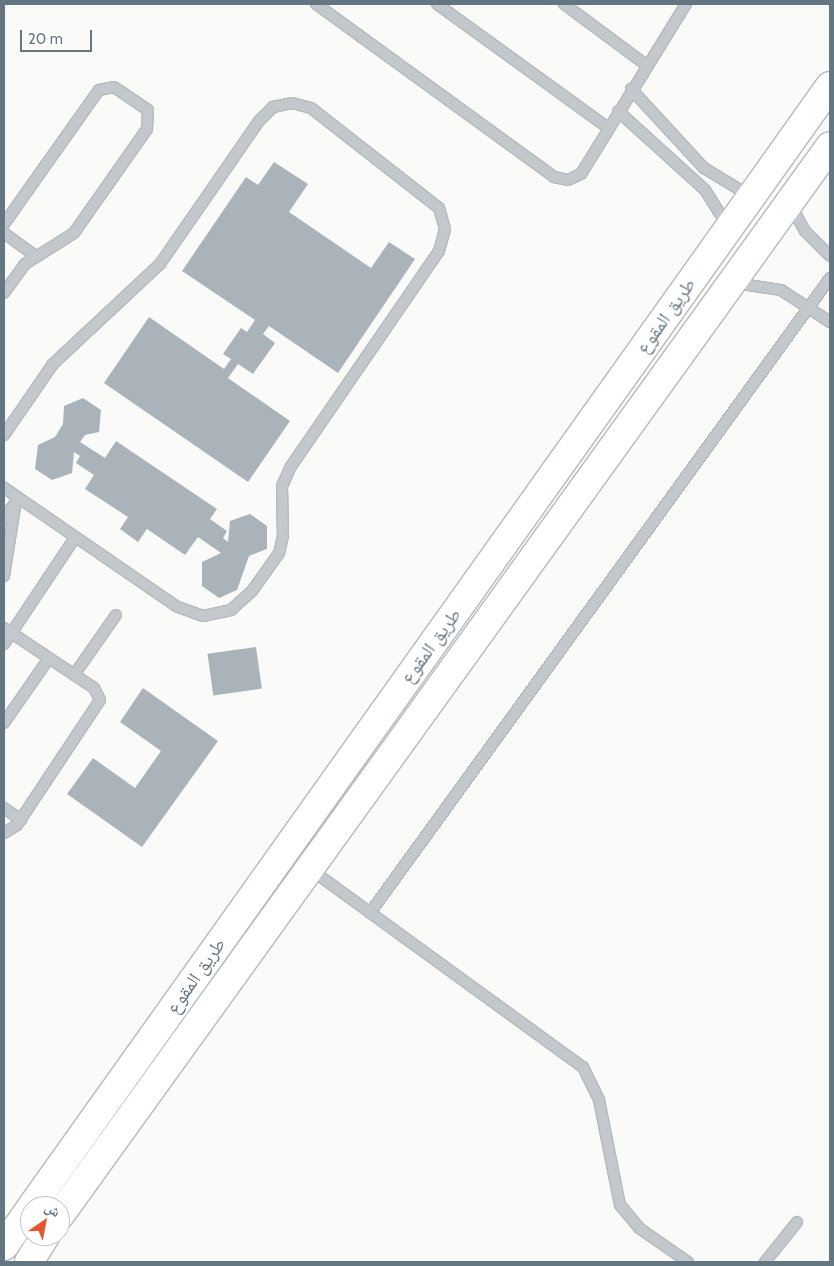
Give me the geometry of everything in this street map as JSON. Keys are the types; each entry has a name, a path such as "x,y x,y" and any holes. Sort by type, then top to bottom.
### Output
{"main road":[{"name":"طريق المقوع","path":"39,1196 830,86"},
{"name":"طريق المقوع","path":"70,1201 830,146"},
{"name":"طريق المقوع","path":"4,1246 20,1223"},
{"path":"29,1262 39,1246"}],"lane":[{"path":"316,4 554,177 568,180 581,174 631,89 685,4"},
{"path":"437,4 608,128"},
{"path":"564,4 646,65"},
{"path":"4,224 99,90 114,87 148,110 147,129 74,233 36,256 4,293"},
{"path":"631,89 704,168 751,197"},
{"path":"4,435 53,364 160,264 259,121 273,107 292,103 310,108 439,208 444,229 439,250 288,472 281,493 282,545 242,602 217,614 189,613 16,501 4,488"},
{"path":"618,111 694,179 729,228"},
{"path":"694,179 704,168"},
{"path":"789,203 805,231 830,256"},
{"path":"4,233 36,256"},
{"path":"370,913 830,278"},
{"path":"732,284 765,285 809,308 830,322"},
{"path":"4,519 16,501"},
{"path":"4,576 16,501"},
{"path":"4,644 8,630 74,539"},
{"path":"74,675 116,615"},
{"path":"4,833 14,830 99,704 97,691 8,630"},
{"path":"4,723 49,658"},
{"path":"4,808 20,820"},
{"path":"309,869 583,1067 599,1100 620,1205 639,1228 688,1262"},
{"path":"765,1262 797,1222"}],"building":[{"path":"274,162 308,184 289,212 371,268 389,242 415,259 338,373 269,326 263,334 275,343 253,374 238,364 228,378 290,421 248,482 104,383 149,317 224,369 231,359 223,354 241,328 247,332 255,320 182,271 246,177 258,185"},
{"path":"83,398 101,410 99,432 85,435 80,442 105,458 116,441 217,509 210,519 227,531 223,538 228,542 230,521 250,514 267,526 267,549 249,556 237,590 219,598 202,586 202,562 221,553 198,537 185,555 147,529 138,542 120,529 128,517 85,489 94,475 76,463 80,456 74,452 72,473 52,480 35,469 38,445 55,437 63,424 64,406"},
{"path":"256,647 262,689 213,695 207,654"},
{"path":"143,688 218,741 142,847 67,794 93,758 135,788 161,751 120,722"}]}
